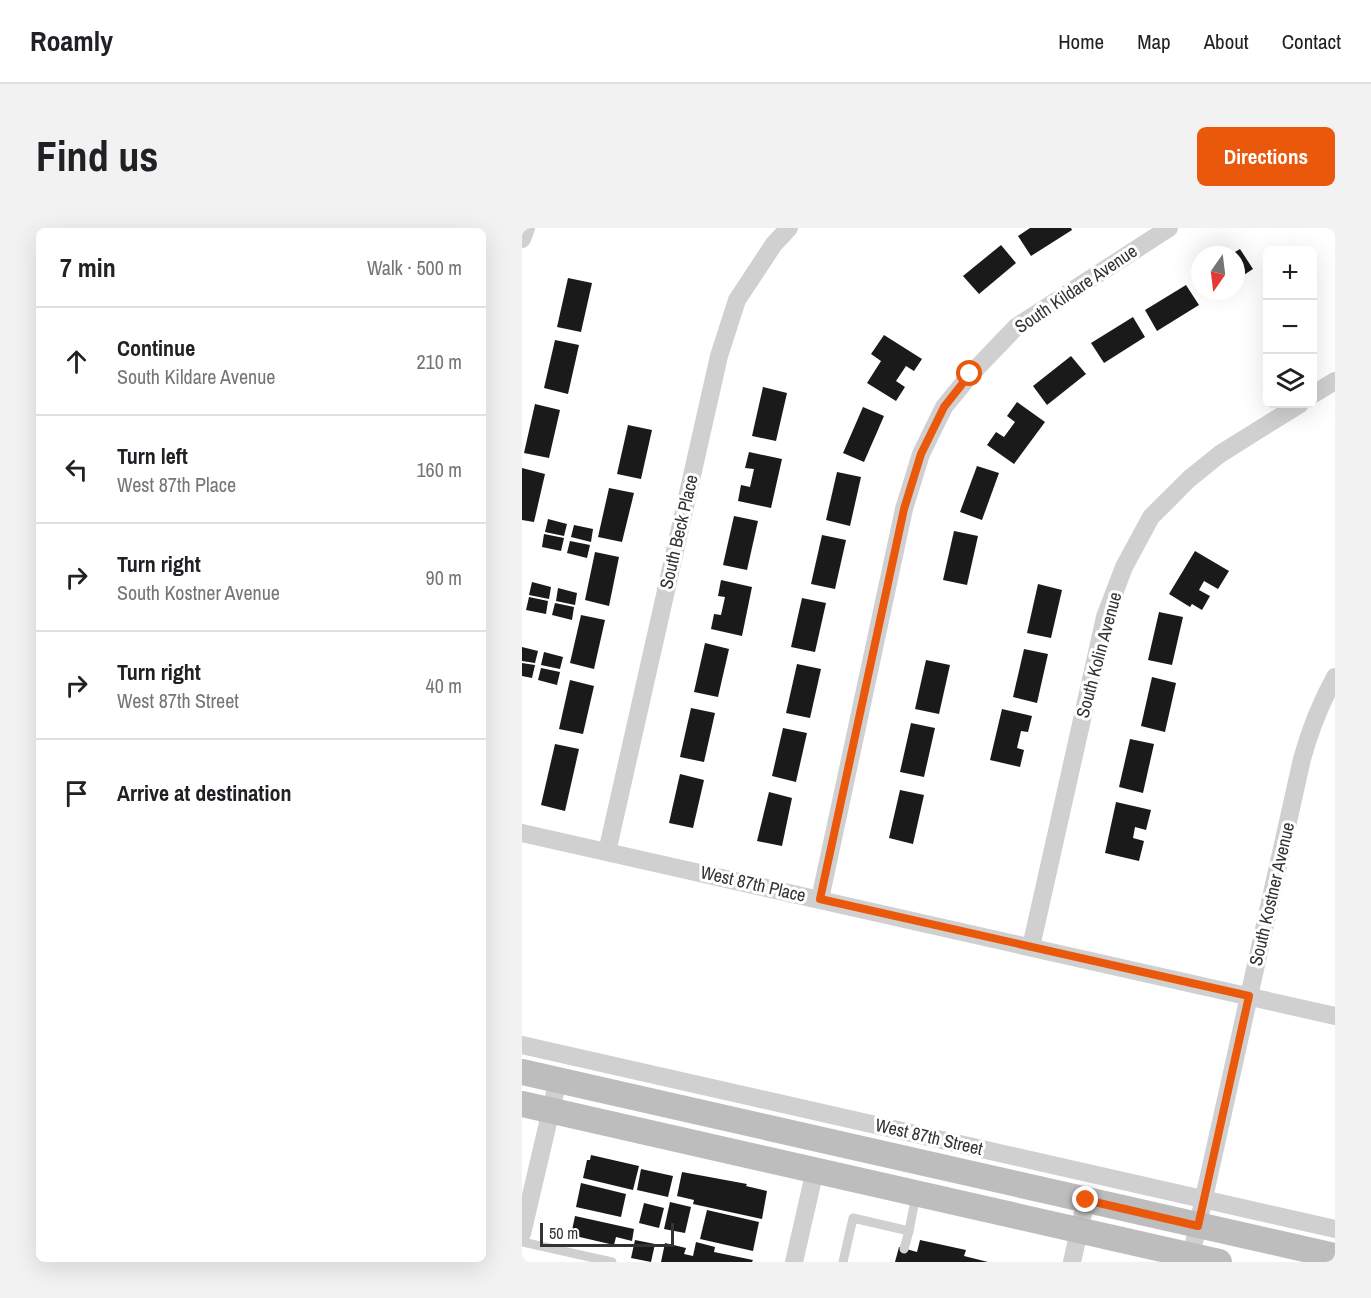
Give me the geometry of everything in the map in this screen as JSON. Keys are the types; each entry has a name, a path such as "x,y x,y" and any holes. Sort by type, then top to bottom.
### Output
{"main road":[{"name":"West 87th Street","path":"522,1072 1335,1256"},
{"path":"522,1104 1210,1260"}],"street":[{"path":"522,239 526,228"},
{"name":"South Beck Place","path":"607,852 719,356 737,300 774,244 789,228"},
{"name":"South Kildare Avenue","path":"820,899 904,509 921,454 944,407 970,374 1016,327 1169,228"},
{"path":"1317,392 1335,381"},
{"name":"South Kolin Avenue","path":"1031,947 1105,617 1124,567 1151,517 1189,479 1220,454 1293,408"},
{"name":"South Kostner Avenue","path":"1210,1260 1198,1226 1308,739 1323,699 1335,677"},
{"name":"West 87th Place","path":"522,833 1335,1016"},
{"name":"West 87th Street","path":"522,1045 1335,1229"},
{"path":"522,1234 558,1080"},
{"path":"795,1262 815,1170"},
{"path":"1072,1262 1086,1200"}],"lane":[{"path":"904,1249 916,1193"},
{"path":"843,1262 853,1218 909,1231"},
{"path":"522,1242 612,1262"}],"building":[{"path":"1030,228 1071,228 1072,230 1031,256 1018,236"},
{"path":"1001,245 1016,263 979,294 963,276"},
{"path":"1245,257 1253,269 1245,274"},
{"path":"568,278 592,283 581,332 557,327"},
{"path":"1186,285 1191,293 1191,300 1196,300 1199,305 1157,331 1145,310"},
{"path":"1133,317 1145,337 1104,363 1091,343"},
{"path":"884,335 922,359 914,371 906,366 896,381 905,387 896,401 867,383 881,361 871,354"},
{"path":"555,340 579,345 568,394 544,388"},
{"path":"1071,356 1086,374 1047,405 1033,386"},
{"path":"763,387 787,393 776,441 752,436"},
{"path":"1017,402 1045,422 1014,464 987,445 996,432 1004,437 1015,422 1007,416"},
{"path":"535,404 560,410 549,458 524,453"},
{"path":"863,407 884,416 864,462 843,453"},
{"path":"628,425 652,430 641,479 617,474"},
{"path":"749,452 782,459 771,508 738,501 741,485 750,487 754,469 745,468"},
{"path":"977,466 999,473 982,520 960,512"},
{"path":"522,468 545,474 534,522 522,520"},
{"path":"837,472 861,477 850,526 826,520"},
{"path":"609,488 634,493 622,542 598,537"},
{"path":"734,516 758,521 747,570 723,565"},
{"path":"548,519 567,524 564,536 545,532"},
{"path":"574,525 593,529 591,542 571,537"},
{"path":"954,531 978,536 967,585 943,580"},
{"path":"544,534 564,538 561,551 542,547"},
{"path":"822,535 846,540 835,589 811,584"},
{"path":"570,541 590,545 587,558 567,553"},
{"path":"1195,551 1229,571 1218,589 1204,581 1199,590 1210,596 1202,610 1192,604 1190,607 1169,594"},
{"path":"595,552 619,557 609,606 585,600"},
{"path":"721,580 752,587 742,636 711,629 714,614 721,615 725,597 718,596"},
{"path":"532,582 551,587 549,599 529,595"},
{"path":"1038,584 1062,590 1051,638 1027,633"},
{"path":"558,588 577,593 575,605 556,601"},
{"path":"529,597 548,601 546,614 526,610"},
{"path":"802,598 826,603 815,652 791,647"},
{"path":"555,603 574,607 572,620 552,615"},
{"path":"1159,612 1183,617 1172,665 1148,660"},
{"path":"581,615 605,620 594,669 570,663"},
{"path":"705,643 729,649 718,697 694,692"},
{"path":"522,647 538,651 535,663 522,661"},
{"path":"1024,649 1048,654 1037,703 1013,697"},
{"path":"544,652 563,657 560,669 541,665"},
{"path":"926,660 950,665 939,714 915,709"},
{"path":"522,663 535,665 532,678 522,676"},
{"path":"797,664 821,669 810,718 786,713"},
{"path":"541,668 560,672 557,685 538,680"},
{"path":"1152,677 1176,683 1165,732 1141,726"},
{"path":"570,680 594,686 583,734 559,729"},
{"path":"691,708 715,713 704,762 680,757"},
{"path":"1002,709 1032,716 1028,732 1021,731 1017,748 1024,750 1020,767 990,760"},
{"path":"911,723 935,728 924,777 900,772"},
{"path":"783,728 807,733 796,782 772,776"},
{"path":"1130,739 1154,744 1143,793 1119,787"},
{"path":"555,744 579,749 565,811 541,805"},
{"path":"680,774 704,780 693,828 669,823"},
{"path":"900,790 924,795 913,844 889,838"},
{"path":"769,792 792,798 782,846 757,841"},
{"path":"1116,802 1151,810 1146,830 1135,827 1133,838 1144,841 1139,861 1105,853"},
{"path":"591,1155 639,1166 633,1190 583,1178 587,1160 590,1160"},
{"path":"641,1169 673,1176 668,1197 637,1190"},
{"path":"682,1172 747,1184 746,1186 767,1191 762,1219 693,1204 694,1200 677,1196"},
{"path":"581,1183 626,1194 621,1217 576,1207"},
{"path":"670,1202 691,1207 685,1233 664,1229"},
{"path":"644,1203 664,1208 659,1228 639,1223"},
{"path":"707,1210 759,1222 753,1251 700,1239"},
{"path":"575,1216 634,1229 632,1241 616,1237 614,1245 571,1235"},
{"path":"635,1240 655,1244 651,1262 631,1258"},
{"path":"920,1240 966,1250 964,1256 988,1262 895,1262 899,1247 917,1252"},
{"path":"696,1242 715,1247 714,1252 753,1260 752,1262 661,1262 665,1243 686,1248 684,1254 693,1256"}],"route":[{"path":"970,374 944,407 921,454 904,509 820,899 1249,996 1198,1226 1086,1200"}]}
